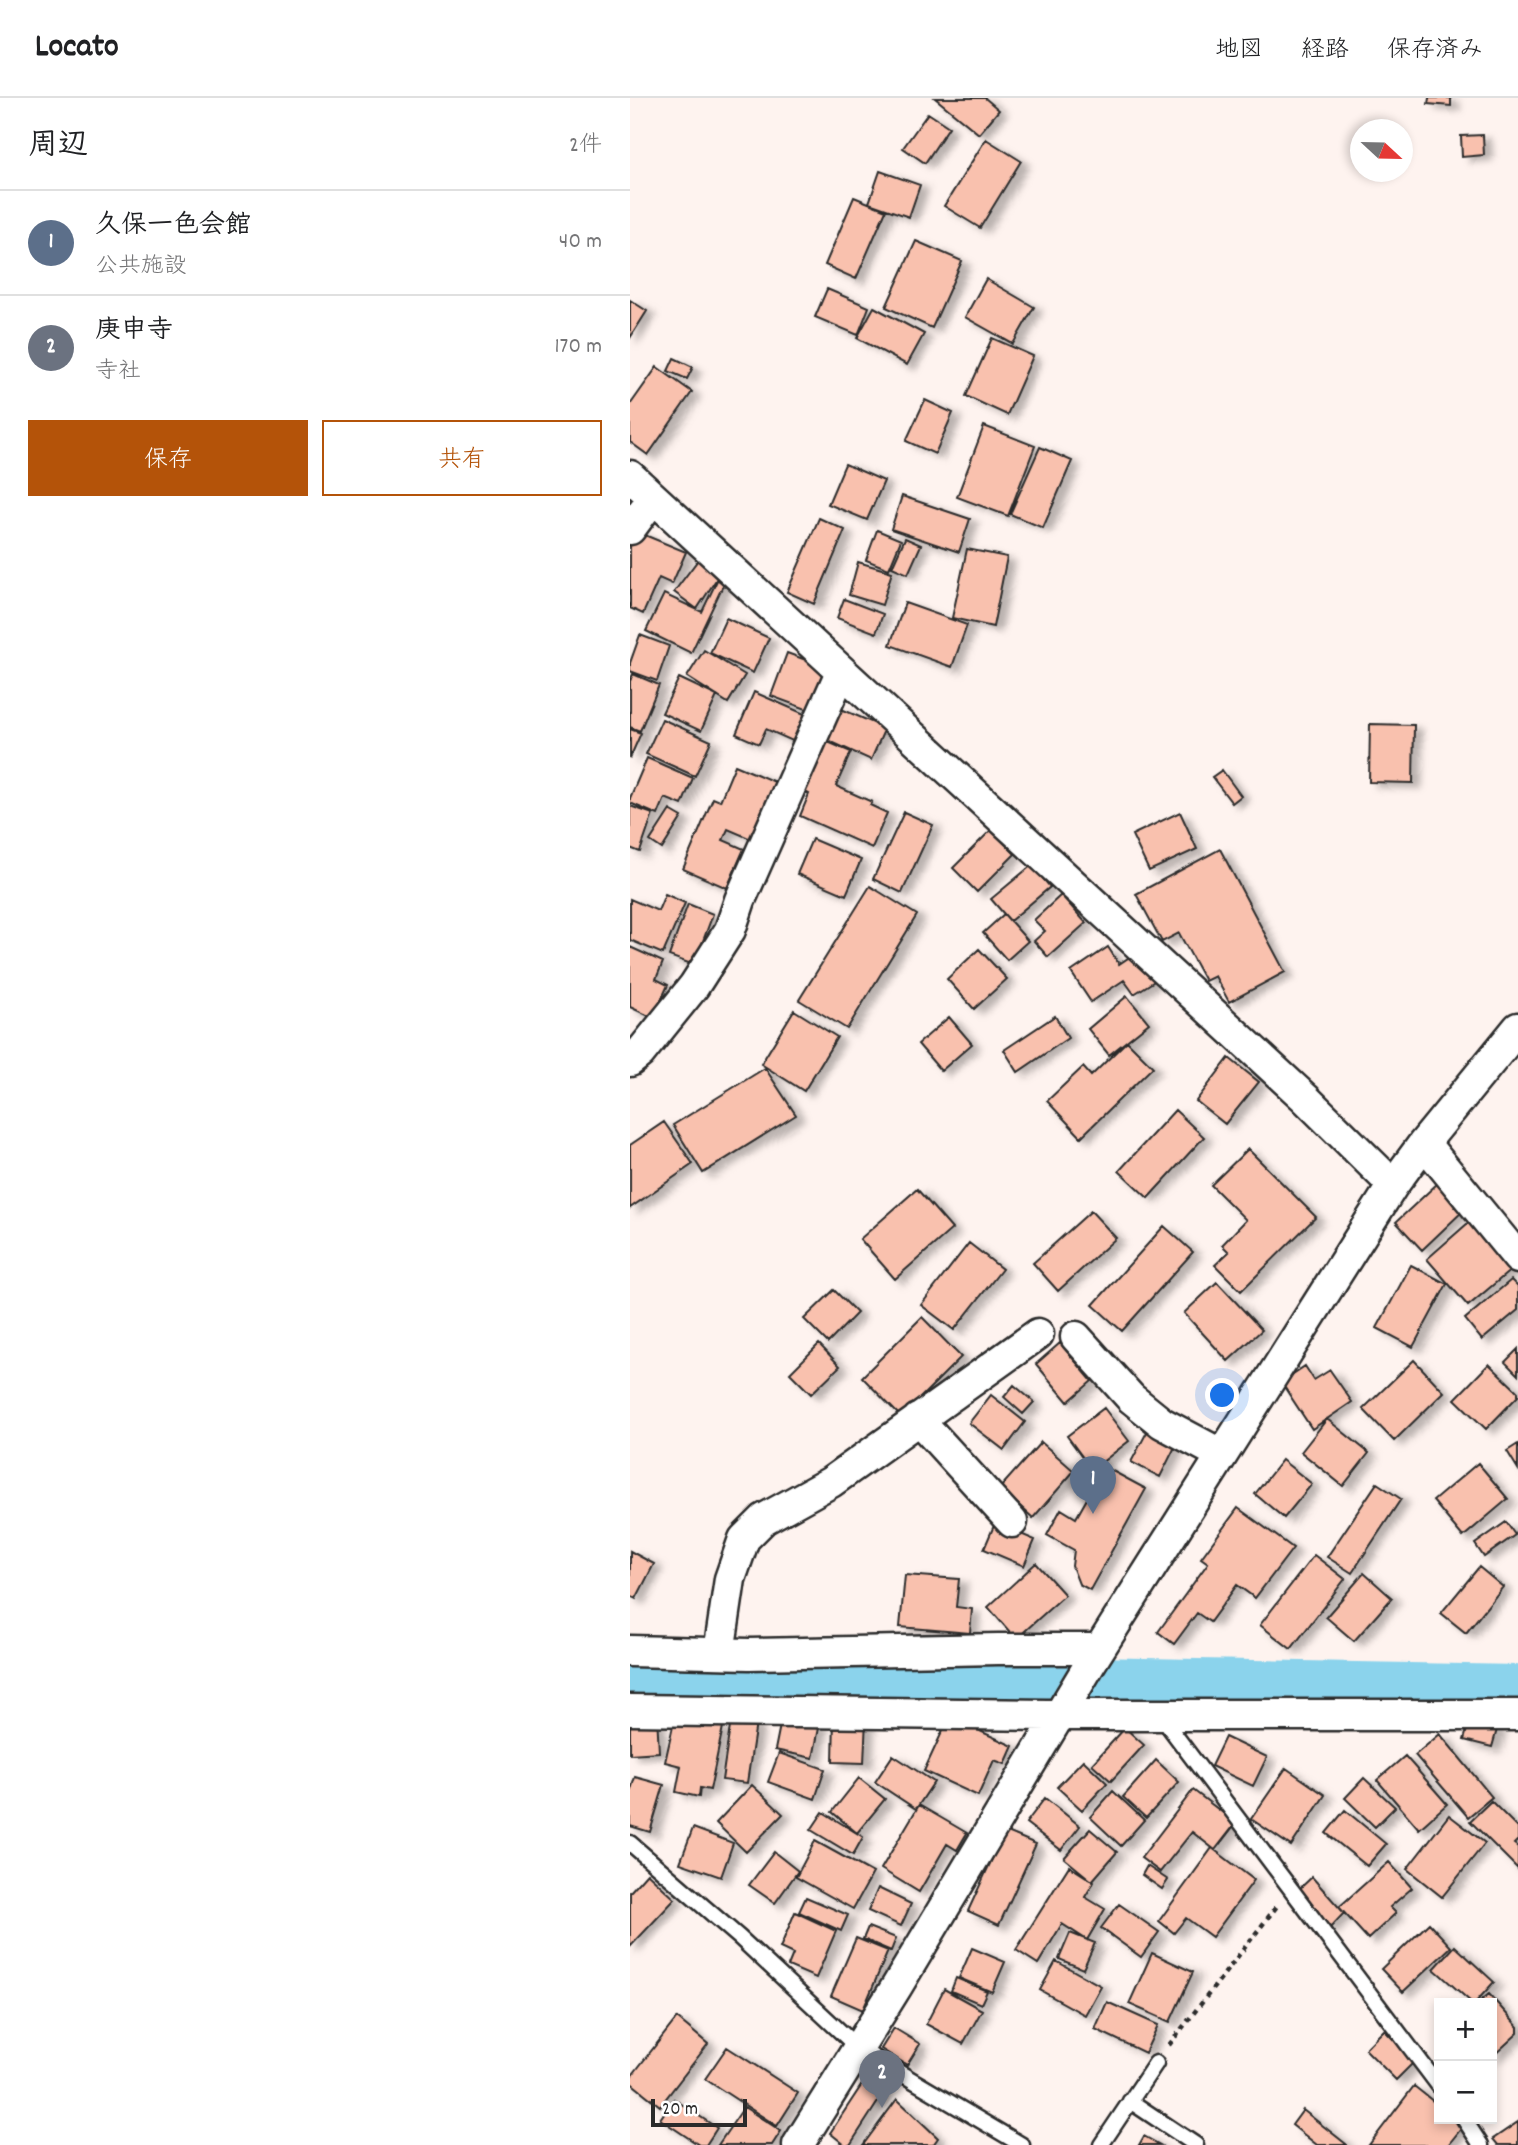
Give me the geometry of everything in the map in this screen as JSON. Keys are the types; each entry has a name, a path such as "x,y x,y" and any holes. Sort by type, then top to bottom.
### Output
{"street":[{"path":"630,476 1305,1098 1393,1185"},
{"path":"630,529 653,498"},
{"path":"634,1053 694,986 730,930 740,900 841,672"},
{"path":"798,2145 897,1986 1058,1715 1393,1185 1518,1028"},
{"path":"1424,1143 1518,1258"},
{"path":"719,1653 730,1579 744,1539 764,1519 831,1482 1038,1334"},
{"path":"1076,1337 1142,1407 1162,1423 1222,1455"},
{"path":"918,1419 1012,1522"},
{"path":"630,1651 1095,1656"},
{"path":"630,1710 1058,1715 1518,1715"}],"lane":[{"path":"1160,1714 1434,2079"},
{"path":"630,1843 740,1938 858,2048 1022,2145"},
{"path":"1101,2145 1156,2063"},
{"path":"1130,2101 1196,2145"},
{"path":"1467,2124 1481,2145"}],"path":[{"path":"1156,2063 1290,1889"}],"building":[{"path":"935,98 985,98 999,110 979,134"},
{"path":"1429,98 1451,98 1451,106 1428,104"},
{"path":"928,113 949,127 925,163 903,148"},
{"path":"1483,135 1484,155 1462,157 1461,136"},
{"path":"986,139 1021,161 980,228 944,206"},
{"path":"880,171 920,185 909,217 869,203"},
{"path":"854,197 886,210 856,279 825,265"},
{"path":"916,241 962,261 932,328 886,307"},
{"path":"986,279 1034,307 1013,344 965,317"},
{"path":"827,289 869,307 858,335 815,317"},
{"path":"630,300 647,311 630,338"},
{"path":"874,307 924,334 907,365 857,338"},
{"path":"992,338 1033,356 1007,415 966,396"},
{"path":"674,358 693,367 687,379 668,371"},
{"path":"657,367 692,392 648,455 630,442 630,405"},
{"path":"925,400 953,413 935,454 906,441"},
{"path":"984,426 1035,446 1008,516 957,497"},
{"path":"1040,447 1072,461 1043,528 1010,514"},
{"path":"845,464 884,481 867,520 828,504"},
{"path":"902,496 970,519 959,552 891,529"},
{"path":"819,518 845,530 814,604 787,592"},
{"path":"877,530 901,540 889,569 866,560"},
{"path":"635,531 686,552 672,584 659,578 643,614 630,608 630,542"},
{"path":"905,538 921,545 908,574 892,567"},
{"path":"967,549 1007,557 993,627 952,618"},
{"path":"698,560 719,575 697,609 674,592"},
{"path":"858,562 892,572 882,605 849,595"},
{"path":"720,574 727,577 691,653 646,631 664,594 702,612"},
{"path":"844,599 883,614 876,633 837,618"},
{"path":"905,603 967,625 952,667 890,645"},
{"path":"726,618 769,638 753,673 710,653"},
{"path":"640,635 669,646 657,681 630,671 630,663"},
{"path":"704,650 745,675 728,703 687,677"},
{"path":"787,653 825,667 809,710 771,696"},
{"path":"633,674 659,685 640,731 630,727 630,681"},
{"path":"679,678 717,696 701,731 662,713"},
{"path":"754,692 809,716 797,743 766,729 759,744 736,734"},
{"path":"839,708 885,728 871,760 825,739"},
{"path":"662,719 711,741 695,776 646,754"},
{"path":"1370,724 1414,725 1413,783 1369,782"},
{"path":"630,729 641,733 630,758"},
{"path":"821,739 851,752 836,786 872,802 870,805 887,813 872,848 800,816 809,794 799,789"},
{"path":"647,758 693,778 682,805 665,798 658,815 630,803"},
{"path":"735,765 775,782 751,839 728,829 723,840 744,849 727,888 683,869 713,798 720,801"},
{"path":"1222,770 1241,796 1232,803 1212,777"},
{"path":"630,806 653,814 640,852 630,848"},
{"path":"670,810 682,817 662,849 650,841"},
{"path":"904,812 933,825 902,893 873,879"},
{"path":"1180,812 1197,849 1149,871 1132,835"},
{"path":"991,830 1015,854 977,892 953,868"},
{"path":"812,839 861,860 846,895 797,874"},
{"path":"1220,849 1285,972 1229,1002 1215,976 1205,981 1179,933 1162,942 1136,894"},
{"path":"1032,865 1050,887 1010,921 991,899"},
{"path":"870,886 917,915 847,1029 799,1000"},
{"path":"665,894 685,903 663,954 630,940 630,899 658,911"},
{"path":"1061,895 1086,923 1048,957 1034,941 1045,931 1034,920"},
{"path":"688,904 713,914 694,965 669,956"},
{"path":"1004,914 1028,941 1007,960 983,933"},
{"path":"630,947 663,962 656,979 668,985 653,1018 630,1007"},
{"path":"1108,947 1119,964 1137,952 1156,980 1134,994 1124,980 1091,1002 1071,972"},
{"path":"979,949 1007,979 974,1009 947,979"},
{"path":"1127,996 1149,1023 1109,1055 1088,1029"},
{"path":"794,1010 837,1037 804,1091 761,1064"},
{"path":"1055,1016 1068,1038 1018,1072 1004,1050"},
{"path":"949,1017 972,1044 941,1071 918,1044"},
{"path":"1127,1041 1153,1067 1081,1137 1047,1101 1083,1067 1091,1076"},
{"path":"1229,1058 1259,1082 1225,1124 1196,1101"},
{"path":"765,1068 796,1115 703,1173 673,1125"},
{"path":"1175,1110 1204,1137 1148,1198 1119,1171"},
{"path":"664,1122 693,1164 630,1208 630,1145"},
{"path":"1248,1149 1316,1217 1241,1291 1215,1265 1229,1252 1222,1245 1246,1220 1211,1185"},
{"path":"1438,1183 1464,1210 1422,1250 1396,1222"},
{"path":"917,1189 952,1229 895,1279 860,1239"},
{"path":"1091,1211 1116,1238 1058,1291 1033,1263"},
{"path":"1476,1216 1518,1264 1468,1306 1427,1259"},
{"path":"1164,1226 1193,1252 1122,1331 1093,1305"},
{"path":"969,1243 1002,1269 954,1330 921,1305"},
{"path":"1411,1265 1447,1284 1413,1347 1377,1328"},
{"path":"1511,1280 1518,1287 1518,1310 1482,1340 1465,1319"},
{"path":"1217,1282 1262,1330 1228,1361 1184,1313"},
{"path":"834,1290 857,1313 828,1343 804,1319"},
{"path":"922,1317 961,1357 901,1417 862,1377"},
{"path":"1060,1343 1092,1381 1068,1402 1036,1364"},
{"path":"819,1344 840,1366 811,1394 790,1373"},
{"path":"1518,1349 1518,1375 1505,1362"},
{"path":"1414,1360 1444,1392 1394,1441 1363,1409"},
{"path":"1489,1364 1518,1392 1518,1396 1486,1429 1455,1399"},
{"path":"1305,1366 1314,1380 1330,1370 1352,1402 1312,1429 1281,1382"},
{"path":"1014,1385 1034,1402 1023,1414 1004,1397"},
{"path":"991,1395 1025,1422 1004,1450 969,1423"},
{"path":"1104,1408 1129,1441 1092,1470 1067,1436"},
{"path":"1327,1419 1369,1453 1343,1486 1301,1452"},
{"path":"1148,1430 1176,1445 1160,1477 1131,1462"},
{"path":"1041,1442 1074,1471 1033,1518 1000,1488"},
{"path":"1518,1444 1518,1469 1507,1451"},
{"path":"1282,1460 1312,1484 1284,1518 1255,1494"},
{"path":"1478,1463 1508,1499 1463,1537 1433,1501"},
{"path":"1105,1467 1146,1489 1090,1590 1079,1584 1072,1566 1074,1550 1047,1535 1061,1509 1076,1518"},
{"path":"1377,1483 1401,1499 1352,1573 1327,1557"},
{"path":"1238,1508 1293,1548 1255,1598 1237,1585 1210,1622 1197,1613 1174,1644 1158,1632 1208,1563 1201,1558"},
{"path":"1506,1522 1515,1535 1484,1557 1475,1544"},
{"path":"995,1523 1035,1540 1024,1566 984,1549"},
{"path":"630,1551 654,1564 636,1599 630,1596"},
{"path":"1314,1555 1345,1579 1291,1649 1260,1625"},
{"path":"1036,1563 1065,1595 1016,1639 988,1607"},
{"path":"1479,1567 1503,1587 1466,1633 1441,1613"},
{"path":"1364,1573 1392,1598 1354,1641 1326,1617"},
{"path":"905,1575 959,1579 956,1607 972,1609 970,1633 900,1627"},
{"path":"657,1715 659,1752 630,1754 630,1716"},
{"path":"782,1715 820,1723 813,1758 775,1750"},
{"path":"675,1717 723,1727 710,1790 700,1788 699,1797 676,1792 681,1766 665,1762"},
{"path":"949,1717 1013,1746 1005,1764 994,1760 978,1796 924,1771"},
{"path":"834,1718 866,1719 864,1763 833,1762"},
{"path":"1470,1719 1498,1726 1492,1747 1464,1740"},
{"path":"731,1720 756,1723 747,1783 722,1780"},
{"path":"1125,1728 1144,1745 1111,1781 1092,1764"},
{"path":"1440,1734 1492,1797 1468,1817 1415,1755"},
{"path":"1225,1737 1267,1757 1253,1786 1211,1766"},
{"path":"779,1753 825,1769 815,1799 768,1782"},
{"path":"893,1755 934,1782 916,1809 875,1782"},
{"path":"1405,1756 1447,1804 1419,1829 1377,1780"},
{"path":"1083,1760 1107,1783 1082,1810 1057,1787"},
{"path":"1156,1760 1179,1782 1146,1818 1123,1797"},
{"path":"1286,1768 1325,1795 1291,1846 1251,1819"},
{"path":"635,1777 664,1785 650,1832 630,1826 630,1793"},
{"path":"859,1778 885,1799 857,1833 832,1812"},
{"path":"1364,1778 1395,1807 1375,1827 1345,1798"},
{"path":"752,1785 783,1814 746,1852 716,1823"},
{"path":"1193,1790 1236,1823 1215,1850 1192,1832 1160,1872 1141,1858"},
{"path":"1113,1791 1144,1820 1121,1846 1090,1817"},
{"path":"1045,1798 1080,1826 1061,1850 1026,1823"},
{"path":"1491,1801 1518,1828 1518,1840 1514,1844 1518,1847 1518,1869 1470,1821"},
{"path":"919,1805 967,1833 957,1850 947,1844 919,1892 881,1869"},
{"path":"1345,1810 1386,1844 1367,1866 1326,1833"},
{"path":"823,1812 863,1837 853,1855 811,1830"},
{"path":"1449,1815 1485,1843 1442,1897 1407,1869"},
{"path":"693,1828 733,1843 721,1877 680,1863"},
{"path":"1090,1829 1117,1852 1092,1881 1064,1858"},
{"path":"1005,1831 1036,1844 999,1925 968,1911"},
{"path":"815,1841 873,1873 853,1909 796,1877"},
{"path":"1212,1848 1254,1880 1212,1937 1186,1918 1174,1933 1159,1921"},
{"path":"774,1852 798,1871 775,1903 749,1885"},
{"path":"1389,1862 1412,1888 1390,1907 1396,1913 1368,1939 1339,1907"},
{"path":"1069,1866 1094,1882 1085,1897 1105,1909 1087,1940 1062,1924 1038,1964 1016,1950"},
{"path":"1147,1866 1168,1880 1162,1889 1142,1875"},
{"path":"647,1873 675,1899 630,1947 630,1892"},
{"path":"1312,1877 1344,1913 1329,1929 1295,1893"},
{"path":"878,1888 911,1904 901,1926 868,1911"},
{"path":"806,1897 848,1915 841,1931 799,1912"},
{"path":"1119,1904 1159,1932 1141,1957 1101,1928"},
{"path":"795,1912 836,1931 816,1978 788,1966 793,1954 780,1948"},
{"path":"1429,1923 1451,1947 1403,1992 1381,1969"},
{"path":"868,1927 896,1938 891,1951 863,1939"},
{"path":"1070,1933 1095,1943 1083,1969 1059,1959"},
{"path":"856,1938 888,1951 863,2010 831,1996"},
{"path":"1455,1946 1494,1982 1480,1998 1466,1998 1434,1969"},
{"path":"972,1948 1005,1962 992,1992 959,1978"},
{"path":"1152,1953 1193,1972 1170,2022 1129,2004"},
{"path":"1056,1961 1101,1986 1085,2015 1040,1990"},
{"path":"956,1978 987,1991 981,2004 951,1991"},
{"path":"944,1989 982,2010 963,2044 926,2024"},
{"path":"1107,2002 1158,2025 1145,2053 1095,2029"},
{"path":"1497,2003 1518,2027 1518,2033 1497,2052"},
{"path":"677,2018 708,2044 660,2106 630,2082 630,2078"},
{"path":"894,2028 920,2044 907,2065 881,2049"},
{"path":"1384,2030 1415,2061 1396,2080 1365,2049"},
{"path":"727,2047 798,2093 777,2126 705,2079"},
{"path":"865,2080 883,2094 850,2145 845,2145 830,2133"},
{"path":"1414,2086 1434,2102 1434,2124 1464,2125 1448,2145 1369,2145"},
{"path":"674,2099 717,2128 706,2145 699,2145 660,2119"},
{"path":"897,2099 938,2138 933,2145 863,2145"},
{"path":"744,2107 781,2131 772,2145 718,2145"},
{"path":"1303,2110 1346,2145 1317,2145 1292,2125"},
{"path":"1518,2122 1518,2145 1498,2145 1493,2139"},
{"path":"1144,2136 1160,2145 1139,2145"}],"waterway":[{"path":"630,1685 984,1684 1518,1694"}],"place":[{"name":"久保一色会館","path":"1093,1514"},
{"name":"庚申寺","path":"882,2108"}]}
